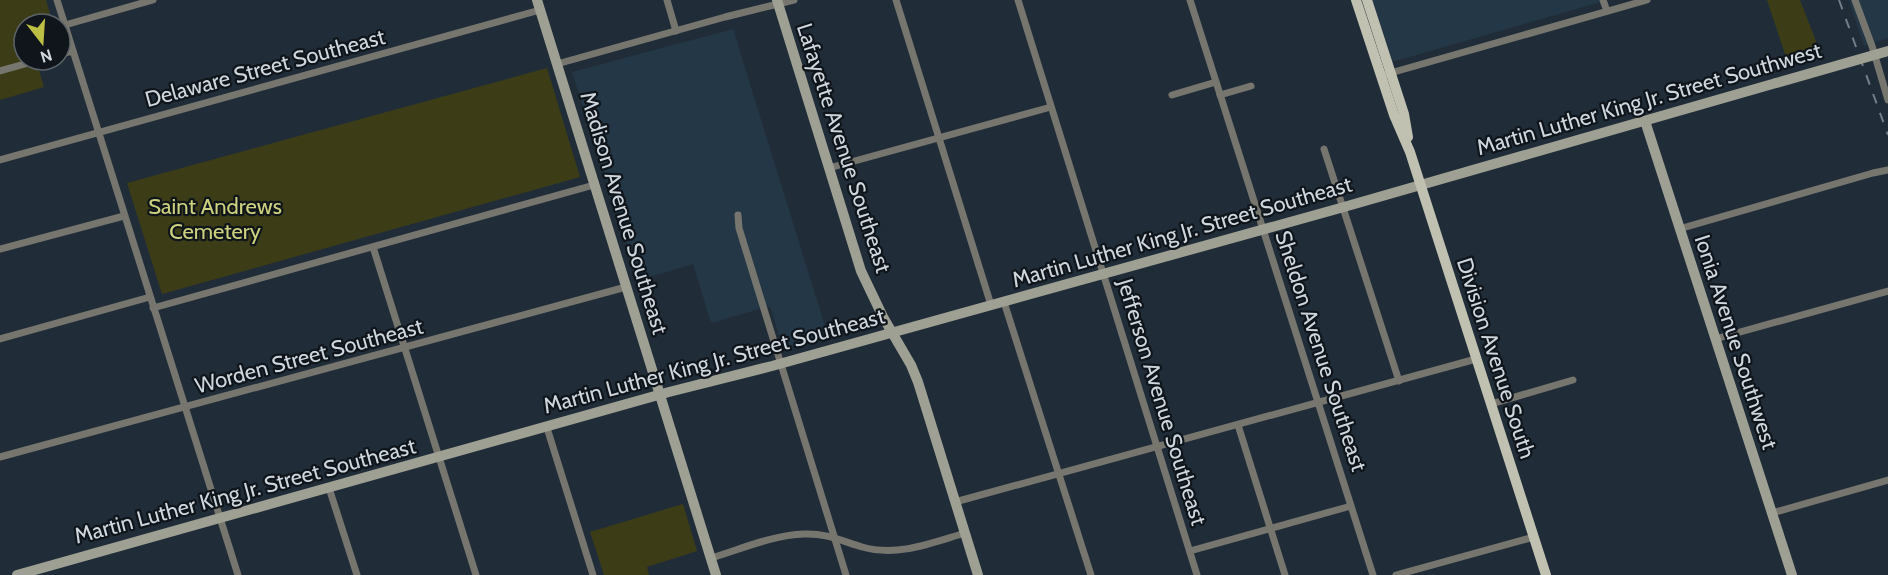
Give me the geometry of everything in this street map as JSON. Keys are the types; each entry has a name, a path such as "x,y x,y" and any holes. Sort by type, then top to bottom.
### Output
{"main road":[{"name":"Division Avenue South","path":"1356,0 1386,75"},
{"name":"Division Avenue South","path":"1367,0 1394,116 1421,185 1546,575"},
{"name":"Lafayette Avenue Southeast","path":"777,2 861,271 918,382 978,575"},
{"name":"Madison Avenue Southeast","path":"538,5 716,575"},
{"name":"Martin Luther King Jr. Street Southwest","path":"1421,185 1888,51"},
{"name":"Ionia Avenue Southwest","path":"1644,121 1791,575"},
{"name":"Martin Luther King Jr. Street Southeast","path":"17,575 1421,185"}],"street":[{"path":"72,23 153,0"},
{"path":"667,0 676,31"},
{"path":"557,64 777,2 794,0"},
{"path":"896,0 992,305"},
{"name":"Jefferson Avenue Southeast","path":"1018,0 1197,575"},
{"name":"Sheldon Avenue Southeast","path":"1190,0 1373,575"},
{"path":"1603,0 1607,11"},
{"path":"1386,75 1647,0"},
{"path":"1855,0 1888,100"},
{"name":"Delaware Street Southeast","path":"0,160 538,5"},
{"path":"72,48 238,575"},
{"path":"1172,95 1216,82"},
{"path":"1220,94 1251,86"},
{"path":"829,168 1051,107"},
{"path":"1324,149 1399,381"},
{"path":"1678,229 1873,173 1888,171"},
{"path":"153,308 594,185"},
{"path":"738,215 739,228 846,575"},
{"path":"0,249 124,216"},
{"path":"373,247 476,575"},
{"name":"Worden Street Southeast","path":"0,458 626,287"},
{"path":"1715,339 1888,291"},
{"path":"0,339 150,297"},
{"path":"1004,302 1091,575"},
{"path":"955,502 1476,359"},
{"path":"1491,404 1573,380"},
{"path":"1238,425 1286,575"},
{"path":"547,428 593,575"},
{"path":"1772,513 1888,480"},
{"path":"329,488 357,575"},
{"path":"1190,551 1351,506"},
{"path":"711,558 790,535 813,534 834,537 863,547 891,551 916,548 965,533"},
{"path":"1396,575 1534,537"}],"shaded area":[{"path":"1372,0 1608,0 1392,62"},
{"path":"1849,0 1888,0 1888,38 1864,46"},
{"path":"733,29 828,336 783,348 770,306 711,323 693,264 639,280 572,72"}],"green space":[{"path":"0,0 46,0 49,12 12,12 12,72 40,72 44,87 0,100"},
{"path":"1767,0 1800,0 1821,54 1789,66"},
{"name":"Saint Andrews Cemetery","path":"547,68 580,177 162,294 127,183"},
{"path":"683,504 697,551 647,567 649,575 604,575 590,532"}],"railway":[{"path":"1839,0 1888,135"}]}
